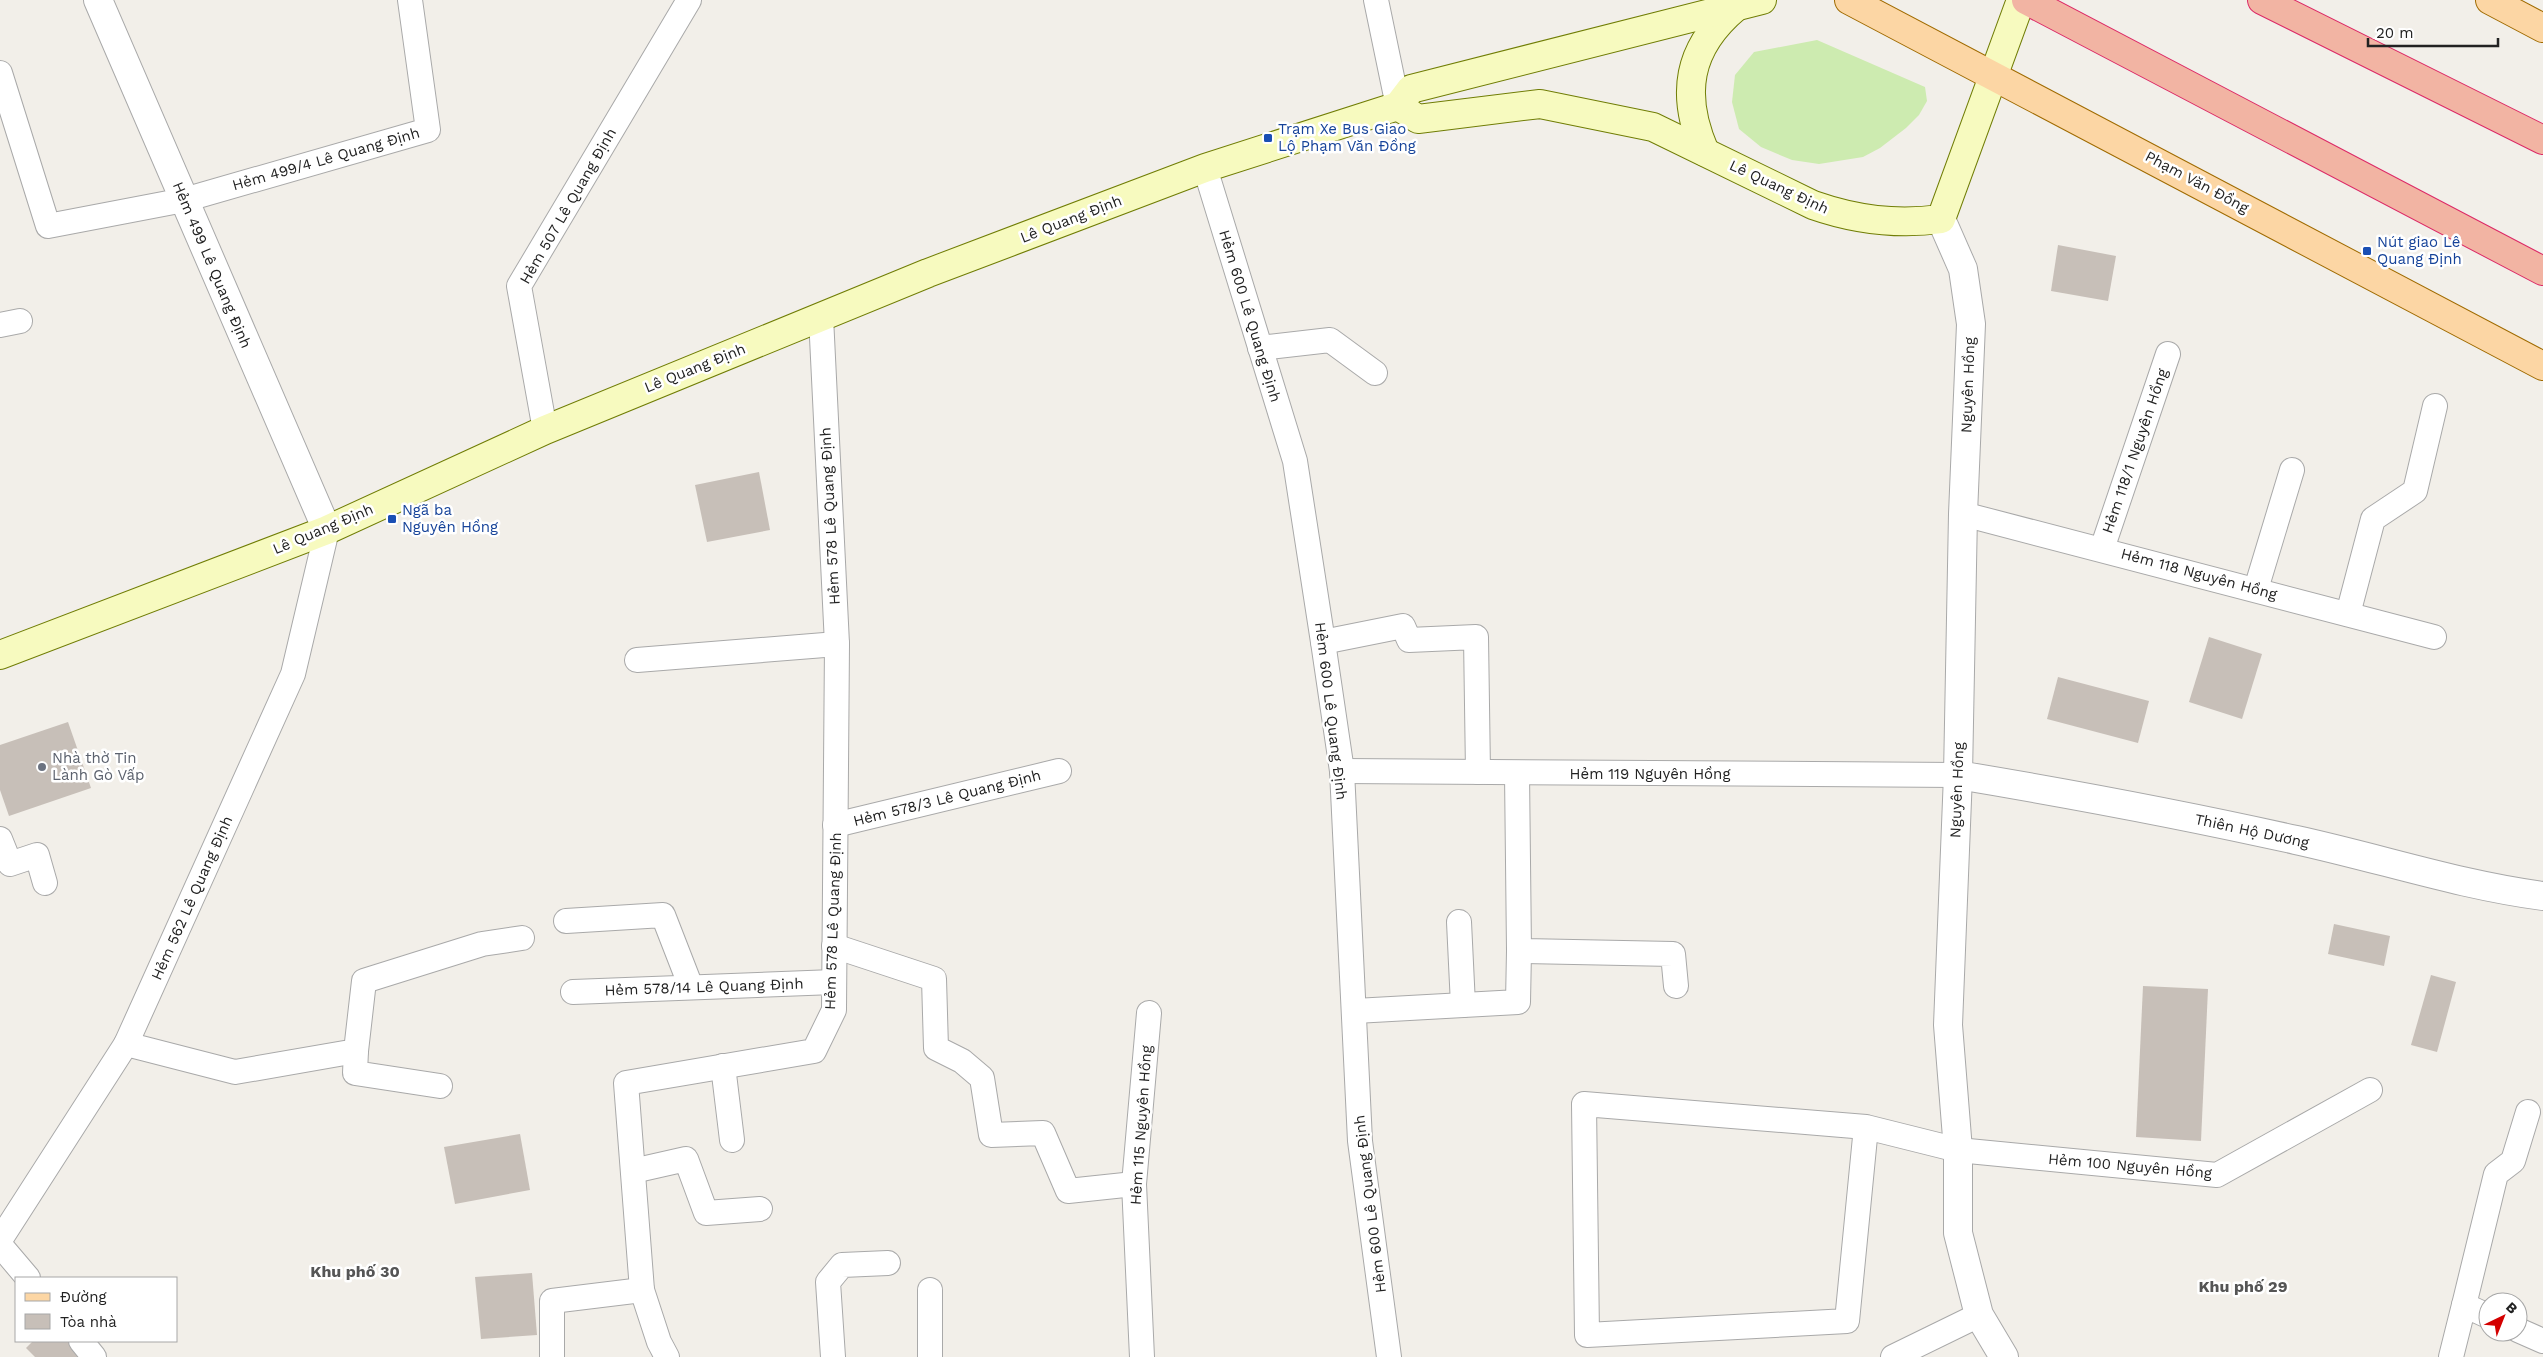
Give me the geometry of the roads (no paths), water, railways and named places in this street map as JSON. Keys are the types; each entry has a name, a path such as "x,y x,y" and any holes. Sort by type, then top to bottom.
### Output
{"highway":[{"path":"2026,0 2543,271"},
{"path":"2262,0 2543,140"}],"main road":[{"name":"Phạm Văn Đồng","path":"1849,0 2543,366"},
{"path":"1941,219 2021,0"},
{"path":"2490,0 2543,28"},
{"name":"Lê Quang Định","path":"0,655 327,530 545,430 928,273 1204,168 1398,106 1412,89 1749,4"},
{"path":"1705,152 1691,115 1692,76 1698,56 1720,20 1749,4"},
{"name":"Lê Quang Định","path":"1398,106 1418,118 1540,104 1653,127 1813,205 1839,214 1866,220 1894,222 1941,219"}],"street":[{"name":"Hẻm 499 Lê Quang Định","path":"98,0 327,530"},
{"name":"Nguyên Hồng","path":"1941,219 1963,269 1971,324 1963,514 1958,775 1948,1025 1958,1150 1958,1233 1979,1315 2004,1357"},
{"name":"Thiên Hộ Dương","path":"1958,775 2153,810 2298,840 2493,890 2543,896"}],"lane":[{"name":"Hẻm 499/4 Lê Quang Định","path":"184,200 428,130 410,0"},
{"name":"Hẻm 507 Lê Quang Định","path":"545,430 519,286 689,0"},
{"path":"1376,0 1398,106"},
{"path":"0,73 48,226 184,200"},
{"name":"Hẻm 600 Lê Quang Định","path":"1204,168 1295,461 1342,771 1360,1142 1389,1357"},
{"name":"Hẻm 578 Lê Quang Định","path":"667,1357 659,1342 642,1290 626,1082 814,1051 834,1010 837,644 821,317"},
{"path":"1260,348 1330,340 1375,373"},
{"name":"Hẻm 118/1 Nguyên Hồng","path":"2102,549 2168,354"},
{"path":"2348,614 2373,519 2415,491 2435,406"},
{"path":"2256,589 2292,470"},
{"name":"Hẻm 118 Nguyên Hồng","path":"1963,514 2434,637"},
{"name":"Hẻm 562 Lê Quang Định","path":"0,1240 126,1044 294,674 327,530"},
{"path":"1323,642 1404,626 1409,640 1476,637 1478,772"},
{"path":"638,660 837,644"},
{"name":"Hẻm 578/3 Lê Quang Định","path":"835,825 1059,771"},
{"name":"Hẻm 119 Nguyên Hồng","path":"1342,771 1958,775"},
{"path":"1355,1011 1518,1002 1517,773"},
{"path":"0,839 10,864 36,855 45,883"},
{"path":"566,921 663,914 691,987"},
{"path":"1458,922 1464,1005"},
{"path":"440,1086 354,1073 364,981 482,944 522,938"},
{"path":"834,946 934,979 936,1048 962,1061 982,1078 991,1135 1043,1133 1068,1191 1134,1184"},
{"path":"1519,951 1673,954 1676,986"},
{"name":"Hẻm 578/14 Lê Quang Định","path":"573,992 834,982"},
{"name":"Hẻm 115 Nguyên Hồng","path":"1142,1357 1134,1184 1149,1013"},
{"path":"126,1044 235,1072 356,1051"},
{"path":"723,1066 732,1140"},
{"name":"Hẻm 100 Nguyên Hồng","path":"1866,1127 1847,1321 1586,1335 1584,1104 1866,1127 1958,1150 2217,1175 2370,1090"},
{"path":"2451,1357 2496,1174 2513,1161 2528,1112"},
{"path":"633,1171 686,1159 706,1214 760,1209"},
{"path":"0,1245 27,1277"},
{"path":"833,1357 828,1282 842,1265 888,1263"},
{"path":"552,1357 552,1302 642,1290"},
{"path":"930,1290 930,1357"},
{"path":"2464,1305 2478,1311"},
{"path":"1893,1357 1979,1315"},
{"path":"2528,1334 2543,1341"},
{"path":"82,1342 94,1357"}],"place":[{"name":"Trạm Xe Bus Giao Lộ Phạm Văn Đồng","path":"1268,138"},
{"name":"Nút giao Lê Quang Định","path":"2367,251"},
{"name":"Ngã ba Nguyên Hồng","path":"392,519"},
{"name":"Nhà thờ Tin Lành Gò Vấp","path":"42,767"}],"district":[{"name":"Khu phố 30","path":"355,1271"},
{"name":"Khu phố 29","path":"2243,1286"}]}
